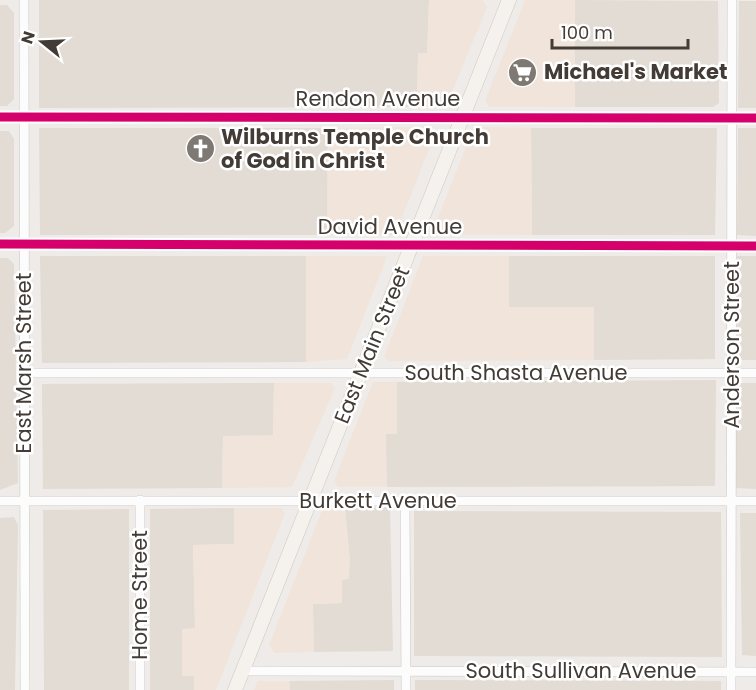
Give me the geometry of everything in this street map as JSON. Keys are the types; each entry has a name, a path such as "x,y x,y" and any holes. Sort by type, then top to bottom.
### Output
{"main road":[{"name":"East Main Street","path":"235,690 509,0"}],"street":[{"name":"East Marsh Street","path":"24,0 25,690"},
{"name":"Anderson Street","path":"731,690 732,0"},
{"name":"Rendon Avenue","path":"0,117 756,118"},
{"name":"David Avenue","path":"0,244 756,246"},
{"name":"South Shasta Avenue","path":"24,373 756,373"},
{"name":"Home Street","path":"140,500 140,690"},
{"path":"405,500 406,690"},
{"name":"Burkett Avenue","path":"0,501 756,501"},
{"name":"South Sullivan Avenue","path":"243,671 756,672"}],"shaded area":[{"path":"39,0 429,0 427,53 418,54 417,107 39,108"},
{"path":"429,0 482,0 487,7 446,107 417,107 418,53 427,53"},
{"path":"525,0 575,0 575,107 489,107 485,101"},
{"path":"575,0 718,1 719,103 713,107 575,107"},
{"path":"739,1 756,1 756,108 738,108"},
{"path":"0,5 7,5 14,13 14,99 7,106 0,106"},
{"path":"431,127 435,134 395,235 327,235 328,128"},
{"path":"474,127 531,128 532,235 439,235 433,230"},
{"path":"39,128 328,128 327,235 40,235"},
{"path":"531,128 717,128 715,235 532,235"},
{"path":"738,128 756,128 756,236 737,235"},
{"path":"0,131 9,131 14,139 14,226 5,233 0,233"},
{"path":"40,256 306,256 306,362 42,363"},
{"path":"306,256 387,256 347,359 306,362"},
{"path":"423,256 509,256 509,307 594,307 594,360 389,361 384,357"},
{"path":"509,256 715,256 715,359 594,360 593,307 509,307"},
{"path":"737,256 756,256 756,360 737,360"},
{"path":"0,258 8,258 14,264 18,483 0,490"},
{"path":"716,380 715,486 387,487 385,434 397,433 397,382"},
{"path":"373,382 397,382 397,434 386,434 387,487 338,487 334,481"},
{"path":"274,383 273,436 223,436 222,488 43,489 42,384"},
{"path":"274,383 331,383 335,388 292,487 222,488 223,436 273,435"},
{"path":"735,383 756,383 756,489 735,488"},
{"path":"390,507 393,651 314,652 313,604 342,603 342,580 350,562 345,508"},
{"path":"234,508 234,544 193,545 195,629 183,629 182,676 194,676 194,690 150,690 150,509"},
{"path":"234,508 281,508 285,513 216,690 194,690 194,676 182,676 182,629 195,628 193,545 234,544"},
{"path":"323,508 345,508 350,562 349,579 342,580 342,603 313,604 314,652 274,653 269,645"},
{"path":"129,509 129,690 44,690 43,510"},
{"path":"414,511 721,512 722,657 414,656"},
{"path":"740,513 756,513 756,656 742,655"},
{"path":"14,517 18,525 15,690 0,690 0,518"},
{"path":"394,680 394,690 290,690 289,681"},
{"path":"415,680 721,681 721,690 415,690"},
{"path":"258,681 289,681 290,690 254,690"}],"cycle path":[{"path":"0,117 756,118"},
{"path":"0,244 756,246"}],"place":[{"name":"Michael's Market","path":"523,72"},
{"name":"Wilburns Temple Church of God in Christ","path":"200,149"}]}
